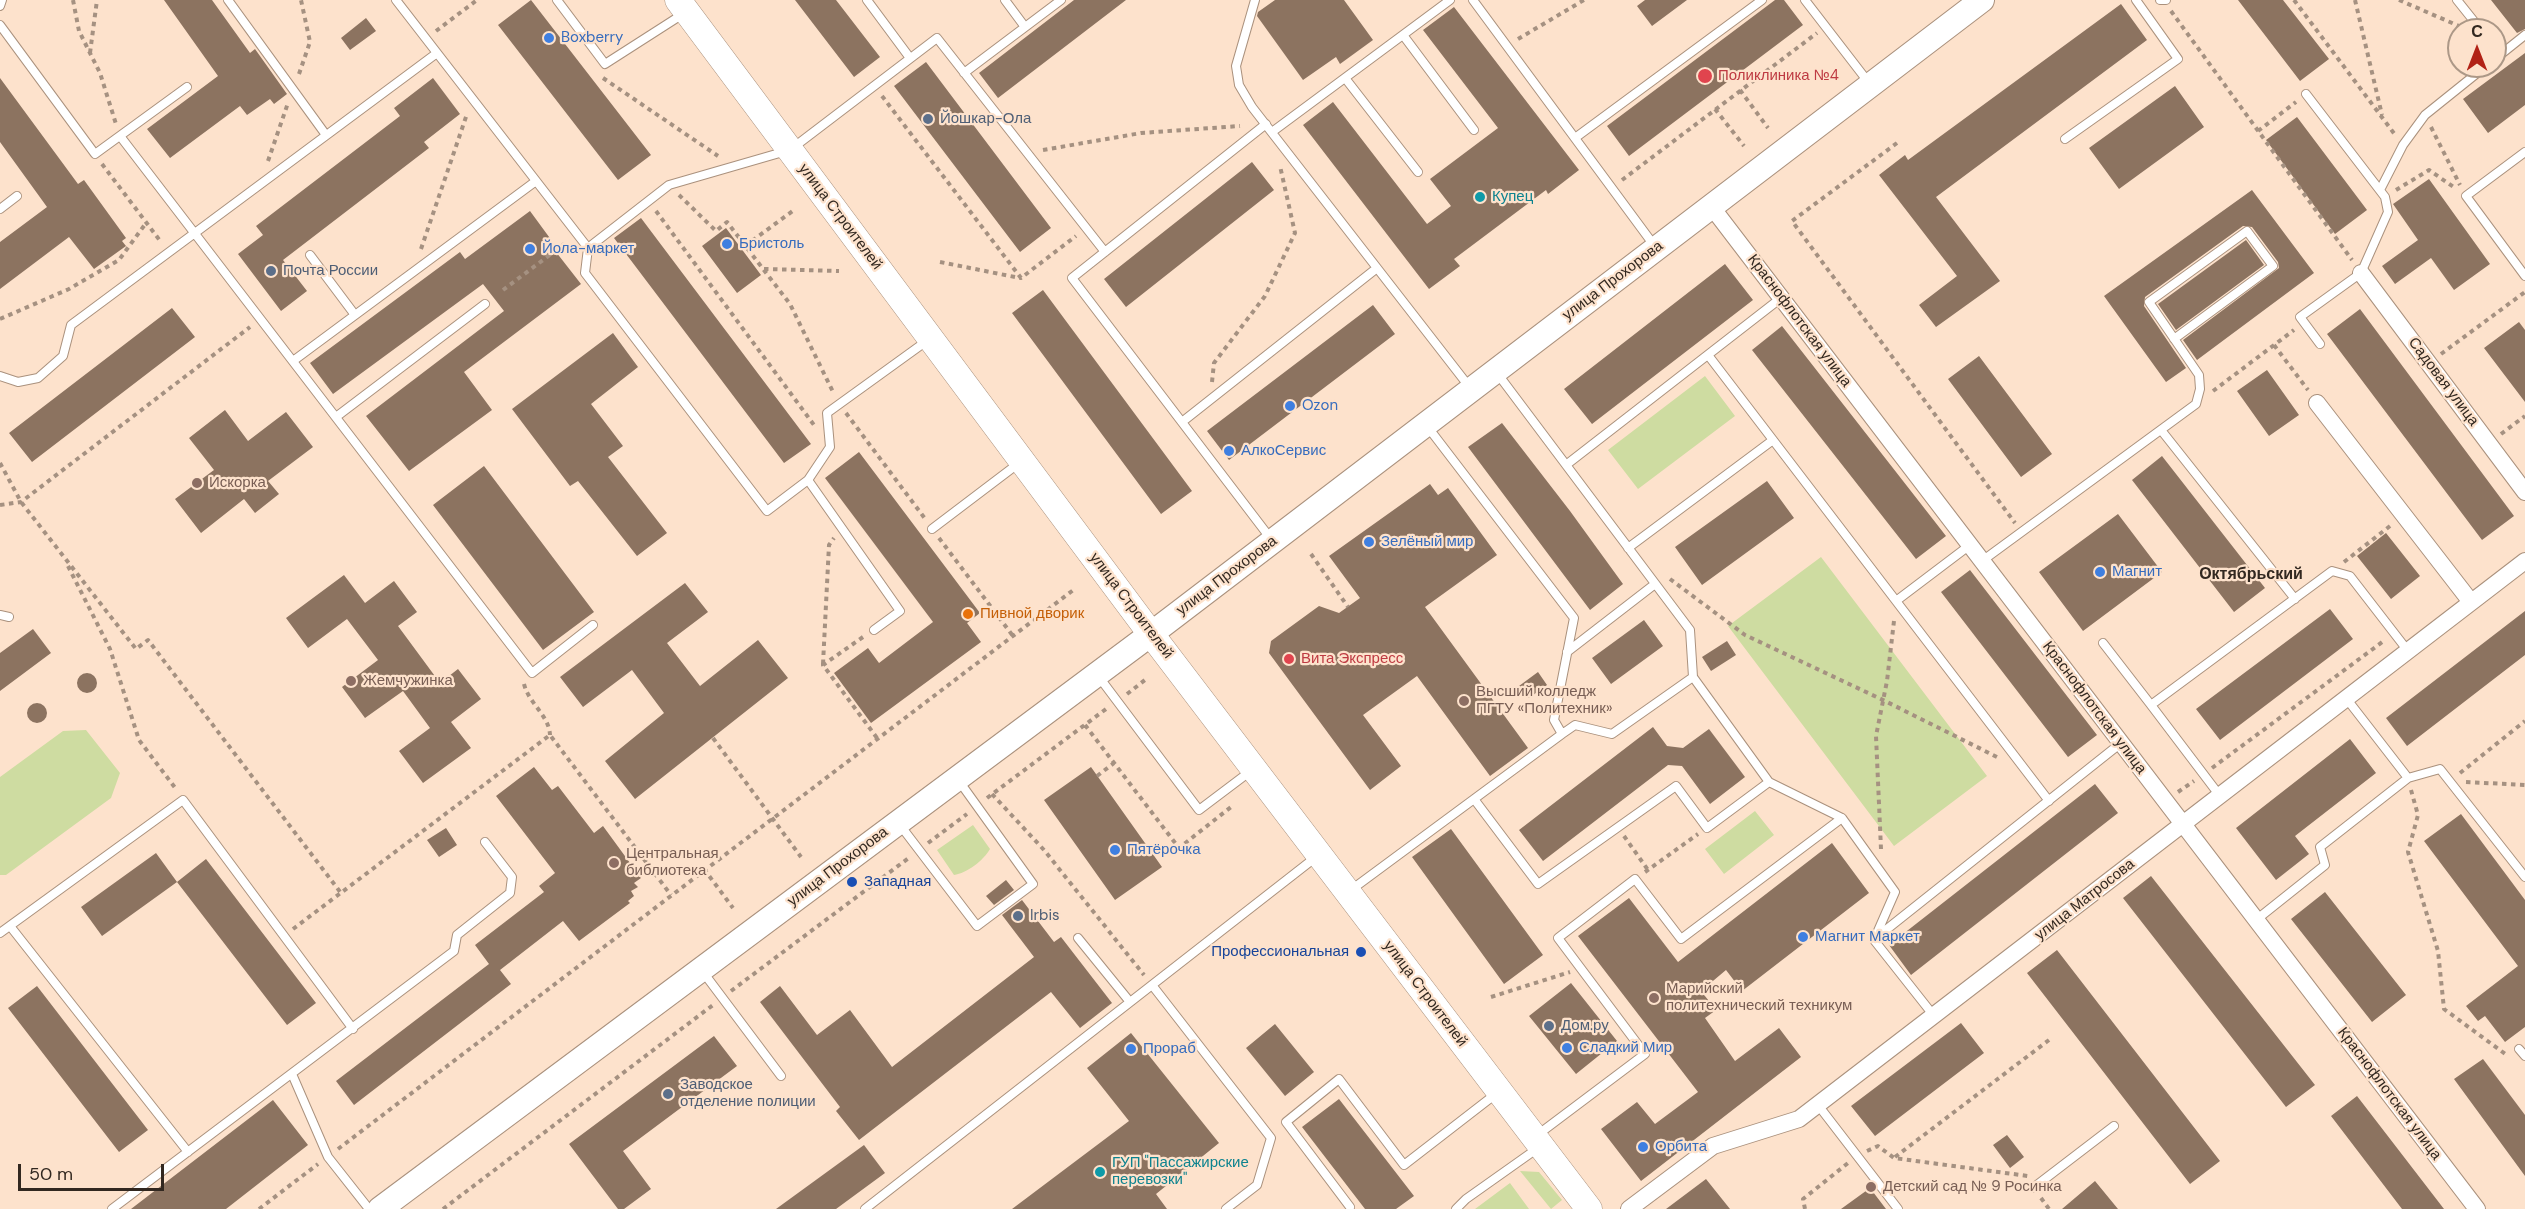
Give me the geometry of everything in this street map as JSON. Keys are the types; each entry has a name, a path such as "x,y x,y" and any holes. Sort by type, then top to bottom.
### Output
{"main road":[{"name":"улица Строителей","path":"682,6 1151,634 1589,1209"}],"street":[{"name":"улица Прохорова","path":"380,1209 1151,634 1982,0"},
{"name":"Краснофлотская улица","path":"1711,206 2476,1209"},
{"name":"Садовая улица","path":"2361,273 2525,492"},
{"path":"2317,403 2471,602"},
{"name":"улица Матросова","path":"1629,1209 1713,1146 1799,1119 2525,561"}],"lane":[{"path":"0,6 2,0"},
{"path":"228,0 326,135"},
{"path":"396,0 588,248 585,273 767,511 808,480 830,447 828,413 930,338"},
{"path":"557,0 605,64 682,6"},
{"path":"867,0 910,58"},
{"path":"1005,0 1025,27"},
{"path":"964,73 1061,0"},
{"path":"1255,0 1236,66 1239,85 1272,132 1471,390"},
{"path":"1272,132 1450,0"},
{"path":"1473,0 1656,249"},
{"path":"1575,138 1762,0"},
{"path":"1805,0 1870,85"},
{"path":"2065,139 2178,59 2136,0"},
{"path":"2457,0 2471,18"},
{"path":"0,25 95,154 187,87"},
{"path":"2507,47 2525,34"},
{"path":"1403,35 1474,130"},
{"path":"588,248 669,185 731,165 790,150 937,38 1105,252"},
{"path":"0,376 18,382 38,378 63,356 71,325 437,53"},
{"path":"1346,78 1418,172"},
{"path":"2383,193 2403,145 2425,115 2471,78"},
{"path":"2306,94 2383,193 2388,212 2361,273 2300,317 2320,344"},
{"path":"1266,124 1072,278 1273,541"},
{"path":"120,136 532,673 593,626"},
{"path":"2525,152 2466,196 2525,276"},
{"path":"293,361 536,181"},
{"path":"0,209 17,196"},
{"path":"1983,561 2196,404 2200,389 2199,375 2174,339 2149,302 2247,231 2273,266 2174,339"},
{"path":"310,255 356,315"},
{"path":"1182,422 1377,267"},
{"path":"1566,465 1781,298"},
{"path":"336,417 485,304"},
{"path":"1708,355 2049,801"},
{"path":"1496,371 1690,630 1693,677 1769,782 1842,818 1895,892 1874,940"},
{"path":"1426,424 1575,618 1566,652 1554,720 1562,734"},
{"path":"2161,430 2295,599"},
{"path":"1628,548 1773,440"},
{"path":"932,529 1022,461"},
{"path":"808,480 900,611 874,630"},
{"path":"1896,601 1970,545"},
{"path":"2151,705 2331,572 2350,576 2408,651"},
{"path":"1566,652 1655,585"},
{"path":"2103,643 2220,796"},
{"path":"1097,674 1199,810 1254,769"},
{"path":"1348,892 1575,725 1612,734 1693,677"},
{"path":"2346,698 2408,778"},
{"path":"1874,940 2121,743"},
{"path":"2256,920 2325,865 2320,847 2408,778 2440,769 2525,877"},
{"path":"898,823 977,926 1033,884 957,778"},
{"path":"1474,799 1538,884 1676,786 1707,828 1769,782"},
{"path":"0,933 183,800 352,1029"},
{"path":"1456,1209 1645,1054 1558,938 1635,879 1681,939 1842,818"},
{"path":"112,1209 454,951 457,935 510,893 512,877 485,842"},
{"path":"865,1209 1319,855"},
{"path":"10,926 188,1152"},
{"path":"1078,938 1130,1002"},
{"path":"1874,940 1934,1016"},
{"path":"701,969 781,1076"},
{"path":"1152,985 1271,1138 1257,1185 1226,1209"},
{"path":"292,1074 328,1157 369,1209"},
{"path":"1350,1207 1286,1122 1339,1079 1404,1165 1500,1091"},
{"path":"1818,1105 1898,1209"},
{"path":"2033,1188 2114,1126"}],"path":[{"path":"73,0 79,31 100,73 120,136"},
{"path":"90,54 97,0"},
{"path":"469,0 470,6"},
{"path":"426,38 477,0"},
{"path":"1506,45 1584,0"},
{"path":"2294,0 2403,145"},
{"path":"2355,0 2383,118"},
{"path":"2399,0 2447,21"},
{"path":"2164,1 2361,273"},
{"path":"1611,188 1825,26"},
{"path":"600,76 731,165"},
{"path":"874,86 1021,278"},
{"path":"1740,90 1768,128"},
{"path":"2258,130 2306,94"},
{"path":"413,272 472,99"},
{"path":"1715,109 1744,146"},
{"path":"2425,115 2466,196"},
{"path":"1027,153 1141,134 1266,124"},
{"path":"1210,400 1214,363 1264,296 1295,233 1272,132"},
{"path":"1897,142 1792,221 2022,532"},
{"path":"95,154 169,253"},
{"path":"2383,193 2428,170 2466,196"},
{"path":"669,185 716,231 727,222 764,269 790,304 839,404"},
{"path":"648,201 830,447"},
{"path":"745,246 794,210"},
{"path":"0,320 69,289 119,260 146,223"},
{"path":"940,262 1021,278 1086,228"},
{"path":"503,290 577,234"},
{"path":"764,269 839,271"},
{"path":"2429,363 2525,292"},
{"path":"0,505 21,502 260,319"},
{"path":"2196,404 2304,322"},
{"path":"2274,345 2317,403"},
{"path":"2489,443 2525,416"},
{"path":"0,463 21,502 136,649 148,640 341,893"},
{"path":"2331,572 2404,516"},
{"path":"841,528 830,545 823,665 877,738"},
{"path":"1311,554 1348,607"},
{"path":"63,556 110,649 139,740 183,800"},
{"path":"1664,575 1745,635 1883,700 2027,773"},
{"path":"259,1209 1076,588"},
{"path":"1882,874 1876,736 1896,601"},
{"path":"823,665 874,630"},
{"path":"2166,802 2394,633"},
{"path":"443,1209 1145,680"},
{"path":"2450,781 2525,722"},
{"path":"1085,725 1179,848 1231,807"},
{"path":"713,738 801,857"},
{"path":"1097,776 1114,763"},
{"path":"2408,778 2418,815 2408,852 2438,951 2444,1009 2509,1057 2522,1053"},
{"path":"2450,781 2525,785"},
{"path":"993,794 1044,850 1152,985"},
{"path":"1618,827 1648,870"},
{"path":"1635,879 1707,828"},
{"path":"704,869 733,908"},
{"path":"1491,998 1580,968"},
{"path":"1894,1158 2049,1040"},
{"path":"1805,1209 1803,1199 1857,1156 1878,1146 1894,1158 2046,1179"}],"green space":[{"path":"1705,376 1735,416 1638,489 1608,450"},
{"path":"1821,557 1987,776 1894,846 1728,626"},
{"path":"86,730 120,773 111,798 6,875 0,875 0,777 63,731"},
{"path":"1755,811 1774,835 1724,874 1705,849"},
{"path":"973,825 990,849 974,866 954,875 937,850"},
{"path":"1520,1171 1539,1172 1562,1200 1551,1209"},
{"path":"1510,1183 1529,1209 1475,1209"}],"building":[{"path":"164,0 212,0 250,53 255,49 287,94 274,104 270,99 247,115 240,106 170,158 147,129 218,76"},
{"path":"531,0 651,155 618,180 498,25"},
{"path":"795,0 836,0 880,57 854,77"},
{"path":"1074,0 1126,0 998,98 979,73"},
{"path":"1275,0 1344,0 1373,40 1340,64 1336,57 1303,80 1257,16 1258,12"},
{"path":"1645,0 1687,0 1652,26 1637,6"},
{"name":"Поликлиника №4","path":"1775,0 1784,0 1803,25 1629,156 1607,126"},
{"path":"2238,0 2283,0 2329,59 2300,81"},
{"path":"2491,0 2525,0 2525,29 2517,33"},
{"path":"2121,4 2147,40 1936,197 2000,281 1936,327 1919,305 1957,276 1879,175 1905,155 1908,160"},
{"path":"1454,7 1579,170 1548,194 1546,190 1454,259 1460,266 1429,289 1303,125 1333,102 1427,224 1451,206 1430,179 1498,128 1423,30"},
{"path":"366,18 376,31 350,50 341,38"},
{"path":"2525,53 2525,105 2488,133 2463,99 2491,78 2507,78 2507,66"},
{"path":"926,62 1051,228 1020,252 894,86"},
{"path":"0,78 78,184 84,180 126,238 122,241 126,246 94,269 69,237 0,289 0,242 47,207 0,142"},
{"path":"433,78 460,114 424,142 429,148 283,260 307,291 281,311 238,254 263,235 256,226 400,116 394,108"},
{"path":"2175,86 2204,127 2119,189 2089,148"},
{"path":"2297,117 2367,210 2335,234 2266,140"},
{"path":"1252,162 1274,190 1126,307 1104,279"},
{"path":"2429,179 2490,264 2454,290 2431,258 2395,284 2382,266 2418,240 2393,204"},
{"path":"2252,190 2314,273 2197,360 2183,340 2279,268 2278,262 2252,227 2243,226 2145,297 2144,306 2186,368 2166,382 2104,296"},
{"path":"530,211 552,241 549,243 581,284 464,372 492,410 409,471 366,416 504,311 483,284 333,394 310,363 460,252 465,259"},
{"path":"641,218 811,444 784,463 614,238"},
{"path":"726,228 761,275 737,293 702,246"},
{"path":"2246,240 2264,265 2176,330 2158,304"},
{"path":"1725,264 1753,300 1592,424 1564,389"},
{"path":"1043,290 1192,491 1161,514 1012,313"},
{"path":"1373,305 1395,334 1229,460 1207,431"},
{"path":"172,308 195,337 32,462 9,433"},
{"path":"2360,309 2514,516 2482,540 2327,334"},
{"path":"2519,322 2525,330 2525,402 2484,348"},
{"path":"1782,326 1946,536 1916,559 1752,350"},
{"path":"613,333 638,367 591,404 623,446 608,457 667,533 637,556 578,481 570,486 512,409"},
{"path":"1979,356 2052,454 2021,477 1948,379"},
{"path":"2267,370 2299,415 2269,436 2237,391"},
{"path":"225,410 248,441 286,412 313,447 268,481 279,494 255,513 244,499 201,533 175,499 214,470 189,438"},
{"path":"1502,423 1623,584 1590,610 1468,447"},
{"path":"859,452 980,613 967,623 981,642 871,723 834,673 868,648 879,663 933,622 825,478"},
{"path":"2162,456 2265,588 2234,612 2132,480"},
{"path":"484,466 594,612 543,650 433,505"},
{"path":"1767,481 1794,518 1702,585 1675,547"},
{"path":"1430,484 1438,495 1448,488 1497,555 1425,607 1528,748 1490,776 1417,676 1363,715 1401,766 1370,790 1269,653 1271,641 1319,606 1339,613 1360,598 1329,556"},
{"name":"Магнит","path":"2118,514 2162,572 2083,631 2039,572"},
{"path":"2386,533 2420,576 2391,599 2357,556"},
{"path":"1970,570 2097,735 2068,757 1941,592"},
{"path":"344,575 365,603 394,581 417,612 398,626 440,683 458,669 481,699 451,722 471,748 423,783 399,751 430,728 403,691 365,718 342,687 378,660 347,619 308,648 286,618"},
{"path":"685,583 708,612 667,643 700,686 758,640 788,678 635,799 605,761 664,713 632,670 583,707 560,677"},
{"path":"2330,609 2353,639 2220,740 2196,709"},
{"path":"2525,611 2525,655 2407,746 2386,718"},
{"path":"1644,620 1663,646 1611,684 1592,658"},
{"path":"33,629 51,653 0,691 0,653"},
{"path":"1727,641 1736,655 1711,671 1702,657"},
{"path":"1538,672 1547,685 1529,698 1519,686"},
{"path":"87,673 94,676 97,683 94,690 87,693 80,690 77,683 80,676"},
{"path":"37,703 44,706 47,713 44,720 37,723 30,720 27,713 30,706"},
{"path":"1653,727 1667,746 1683,748 1709,729 1745,777 1710,804 1682,766 1668,765 1543,861 1519,830"},
{"path":"2350,739 2376,773 2295,836 2309,854 2276,880 2236,828"},
{"path":"534,767 552,790 558,786 594,833 603,826 641,878 634,883 638,887 631,891 634,896 628,901 630,903 579,941 563,921 500,970 511,984 354,1105 336,1081 489,964 475,945 544,892 539,886 555,873 496,796"},
{"path":"1091,767 1162,867 1115,900 1044,800"},
{"path":"2095,784 2118,813 1911,975 1889,945"},
{"path":"2461,814 2525,900 2525,1027 2505,1042 2485,1016 2478,1021 2466,1006 2518,966 2424,841"},
{"path":"446,828 457,845 439,857 427,840"},
{"path":"1451,829 1543,955 1504,984 1412,857"},
{"path":"1832,843 1869,893 1742,991 1726,970 1701,991 1716,1010 1705,1018 1735,1061 1779,1028 1801,1057 1641,1181 1601,1129 1637,1102 1655,1124 1698,1092 1578,936 1629,898 1678,962"},
{"path":"156,853 177,882 102,936 81,907"},
{"path":"206,859 316,1003 287,1025 177,882"},
{"path":"2151,876 2315,1085 2286,1107 2123,898"},
{"path":"1006,880 1014,890 994,905 986,896"},
{"path":"2325,892 2406,995 2372,1022 2291,919"},
{"path":"1022,900 1054,942 1061,937 1112,1003 1080,1028 1051,992 859,1140 836,1111 840,1107 760,1002 780,986 817,1035 850,1010 892,1067 1034,957 1002,915"},
{"path":"2057,950 2220,1161 2190,1184 2027,973"},
{"path":"1571,983 1617,1041 1576,1074 1529,1016"},
{"path":"37,986 148,1130 119,1152 8,1008"},
{"path":"1961,1023 1984,1053 1875,1136 1851,1106"},
{"path":"1275,1024 1314,1072 1285,1096 1246,1048"},
{"path":"1131,1033 1219,1143 1156,1194 1167,1209 1012,1209 1129,1121 1087,1068"},
{"path":"714,1036 737,1066 623,1151 651,1189 624,1209 618,1209 569,1144"},
{"path":"2483,1059 2525,1115 2525,1176 2454,1079"},
{"path":"2357,1096 2444,1209 2402,1209 2331,1116"},
{"path":"1339,1099 1414,1196 1396,1209 1365,1209 1302,1127"},
{"path":"273,1100 308,1145 226,1209 131,1209"},
{"path":"2007,1135 2024,1157 2010,1168 1993,1145"},
{"path":"864,1145 885,1173 836,1209 776,1209"},
{"path":"1706,1179 1730,1209 1666,1209"},
{"path":"2095,1181 2118,1209 2062,1209"},
{"path":"1870,1188 1886,1209 1841,1209"}],"place":[{"name":"Boxberry","path":"549,38"},
{"name":"Поликлиника №4","path":"1705,76"},
{"name":"Йошкар-Ола","path":"928,119"},
{"name":"Купец","path":"1480,197"},
{"name":"Бристоль","path":"727,244"},
{"name":"Йола-маркет","path":"530,249"},
{"name":"Почта России","path":"271,271"},
{"name":"Ozon","path":"1290,406"},
{"name":"АлкоСервис","path":"1229,451"},
{"name":"Искорка","path":"197,483"},
{"name":"Зелёный мир","path":"1369,542"},
{"name":"Магнит","path":"2100,572"},
{"name":"Пивной дворик","path":"968,614"},
{"name":"Вита Экспресс","path":"1289,659"},
{"name":"Жемчужинка","path":"351,681"},
{"name":"Высший колледж ПГТУ «Политехник»","path":"1464,701"},
{"name":"Пятёрочка","path":"1115,850"},
{"name":"Центральная библиотека","path":"614,863"},
{"name":"Западная","path":"852,882"},
{"name":"Irbis","path":"1018,916"},
{"name":"Магнит Маркет","path":"1803,937"},
{"name":"Профессиональная","path":"1361,952"},
{"name":"Марийский политехнический техникум","path":"1654,998"},
{"name":"Дом.ру","path":"1549,1026"},
{"name":"Сладкий Мир","path":"1567,1048"},
{"name":"Прораб","path":"1131,1049"},
{"name":"Заводское отделение полиции","path":"668,1094"},
{"name":"Орбита","path":"1643,1147"},
{"name":"ГУП \"Пассажирские перевозки\"","path":"1100,1172"},
{"name":"Детский сад № 9 Росинка","path":"1871,1187"}],"district":[{"name":"Октябрьский","path":"2251,575"}]}
